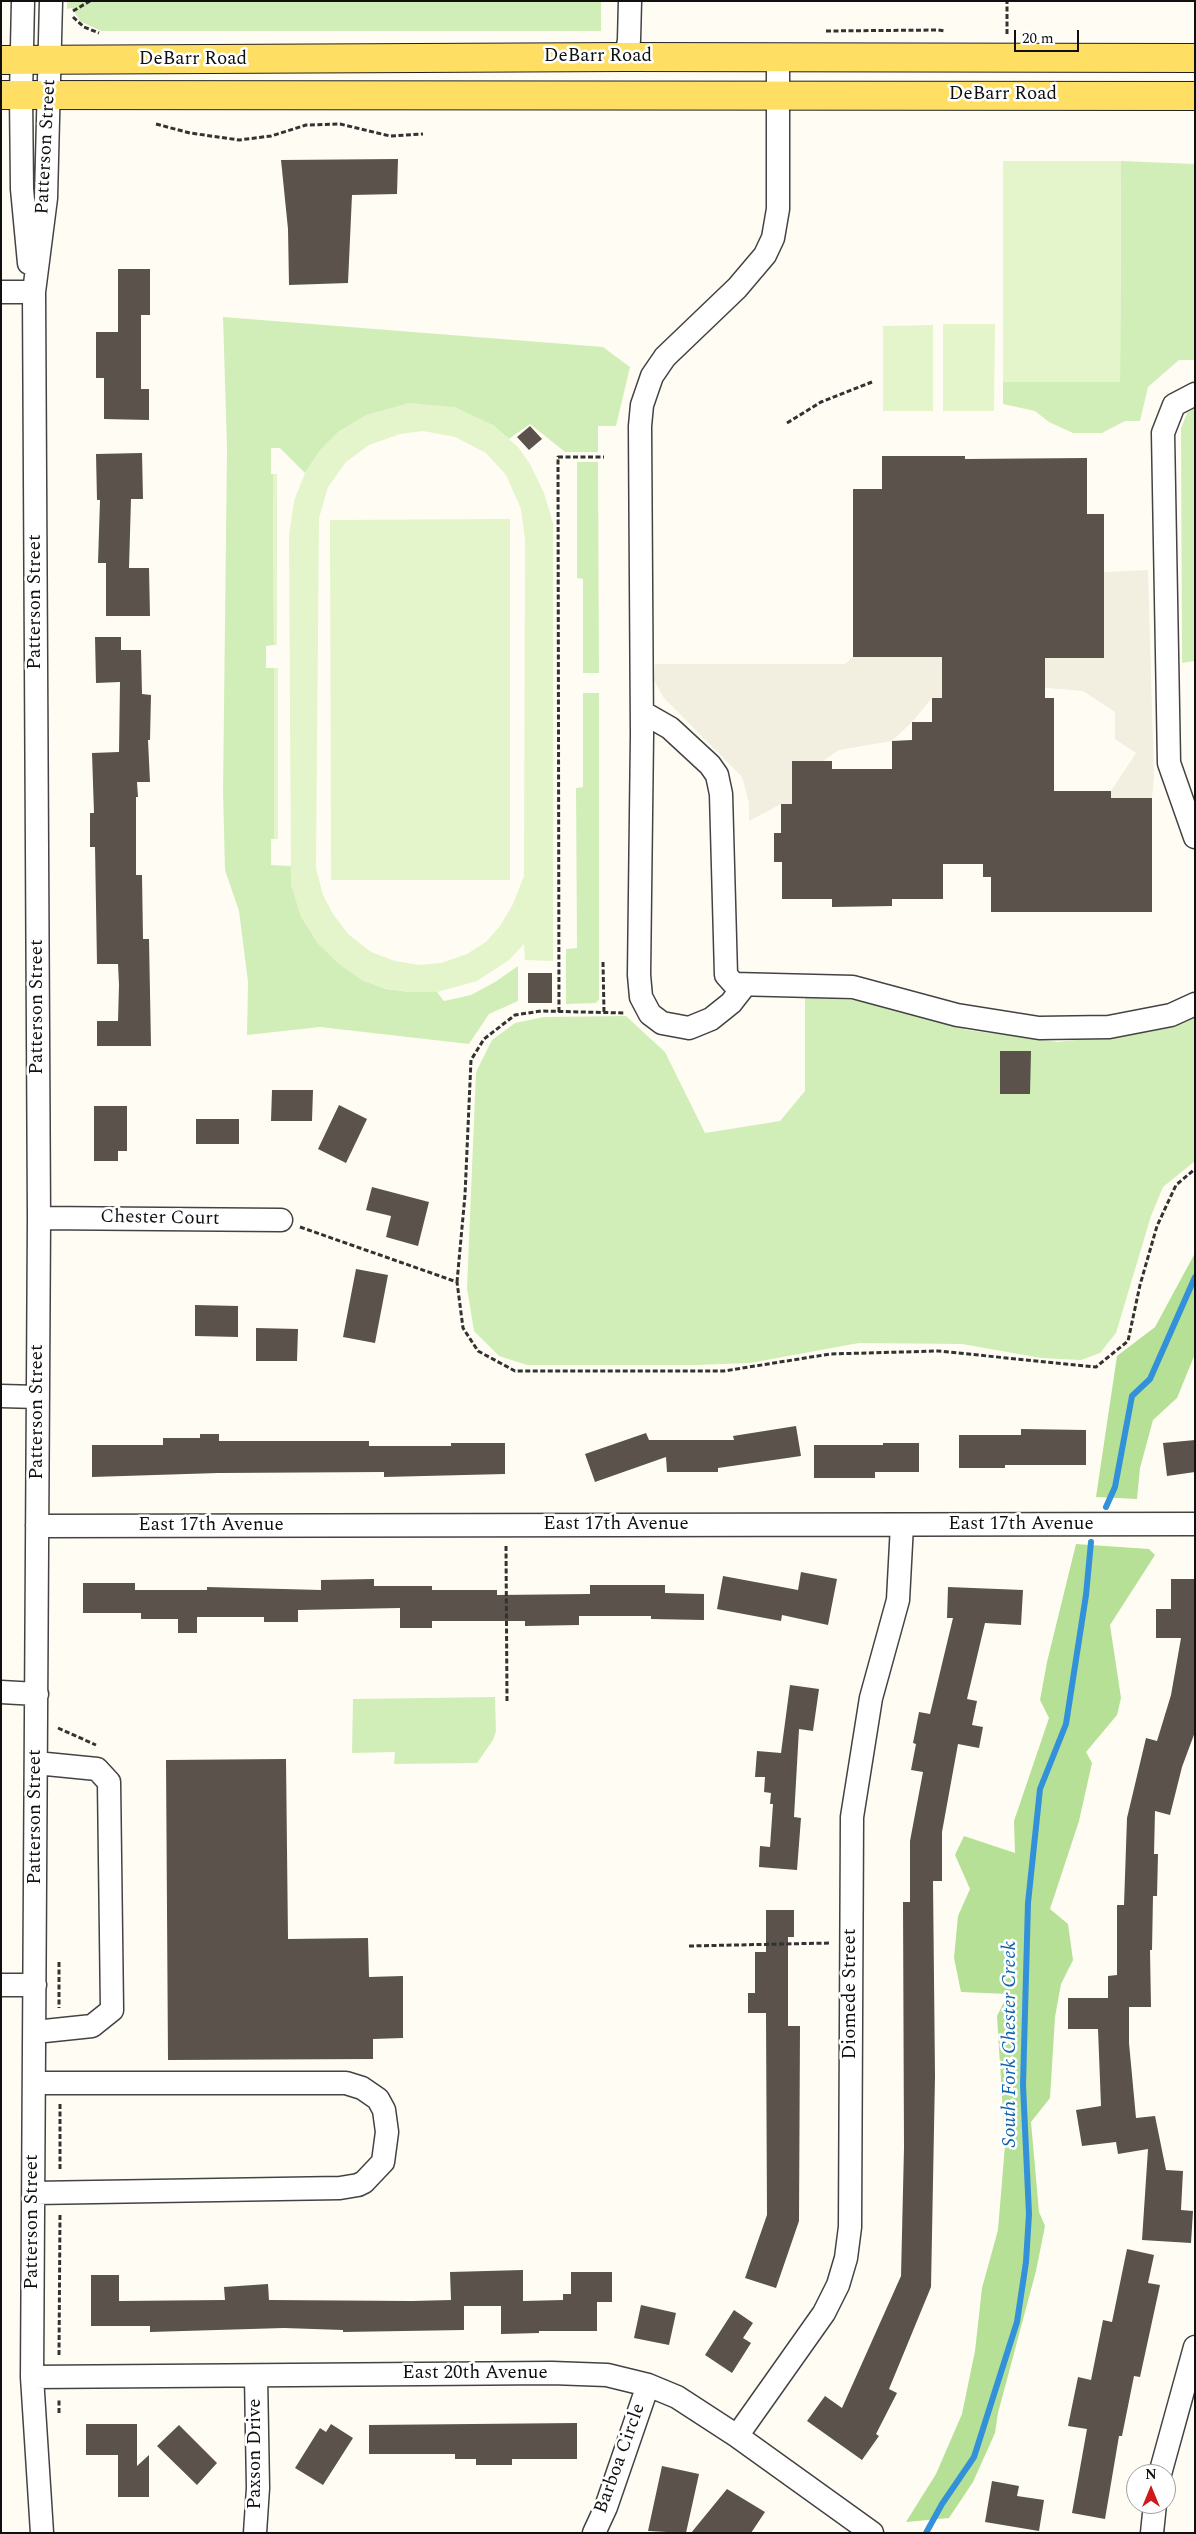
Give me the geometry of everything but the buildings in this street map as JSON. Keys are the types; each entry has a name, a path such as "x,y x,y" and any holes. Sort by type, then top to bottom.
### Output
{"main road":[{"name":"DeBarr Road","path":"11,60 626,57 1195,58"},
{"path":"343,96 386,88 450,81 596,80 618,70 626,57"},
{"name":"DeBarr Road","path":"11,95 1195,96"}],"street":[{"name":"Patterson Street","path":"23,1 11,60 11,95 34,292 39,1218 32,2377 42,2533"},
{"name":"Patterson Street","path":"34,292 46,198 51,1"},
{"path":"626,57 629,40 630,1"},
{"path":"745,985 732,1003 711,1019 690,1028 662,1023 650,1014 641,997 639,975 642,712 640,426 642,404 652,376 665,358 737,288 765,256 773,238 778,209 778,57"},
{"path":"1,292 34,292"},
{"path":"1195,394 1174,404 1163,433 1169,764 1195,837"},
{"path":"642,712 670,728 710,765 717,776 721,794 726,975 734,984 854,987 957,1015 1040,1028 1109,1027 1171,1015 1195,1004"},
{"name":"Chester Court","path":"39,1218 281,1220"},
{"path":"1,1396 38,1397"},
{"name":"East 17th Avenue","path":"37,1526 1195,1524"},
{"name":"Diomede Street","path":"737,2436 824,2313 838,2285 846,2258 850,2227 852,1817 871,1698 898,1600 902,1525"},
{"path":"1,1692 36,1694"},
{"path":"35,2032 92,2026 112,2010 109,1782 97,1769 36,1764"},
{"path":"1,1985 35,1985"},
{"path":"34,2083 346,2083 362,2088 378,2099 384,2110 387,2132 383,2162 369,2178 358,2186 340,2188 34,2193"},
{"path":"1163,2464 1195,2347"},
{"name":"East 20th Avenue","path":"32,2377 607,2375 648,2385 677,2397 737,2436 872,2533"},
{"name":"Paxson Drive","path":"255,2533 258,2488 256,2376"},
{"name":"Barboa Circle","path":"594,2533 606,2506 648,2385"},
{"path":"1152,2533 1154,2514"}],"path":[{"path":"71,12 90,1"},
{"path":"1007,1 1007,35"},
{"path":"156,124 190,133 239,140 271,136 306,125 340,124 390,136 423,134"},
{"path":"787,423 822,402 872,382"},
{"path":"559,1012 558,457 604,457"},
{"path":"604,962 604,1012"},
{"path":"632,1013 559,1012 515,1014 484,1039 471,1060 466,1195 457,1282 463,1328 478,1350 515,1371 724,1371 830,1354 938,1350 1096,1367 1128,1341 1140,1285 1157,1226 1176,1185 1195,1169"},
{"path":"281,1220 457,1282"},
{"path":"506,1525 507,1701"},
{"path":"58,1728 59,1765"},
{"path":"689,1946 851,1943"},
{"path":"59,1960 60,2030"},
{"path":"58,2422 60,2083"}],"green space":[{"path":"67,1 601,1 601,31 101,31 80,21 72,8 67,9"},
{"path":"1003,161 1121,161 1120,382 1003,382"},
{"path":"1121,161 1195,164 1195,360 1179,360 1148,387 1140,421 1125,421 1102,433 1073,433 1049,422 1035,411 1003,404 1003,382 1120,381"},
{"path":"223,317 603,347 630,367 616,426 598,426 598,452 565,452 530,424 509,439 494,426 454,407 321,449 305,473 280,448 271,448 271,474 273,474 274,645 266,646 266,668 274,668 274,839 271,839 271,865 291,866 291,885 362,980 386,989 410,992 437,992 444,1001 471,995 495,982 518,966 518,1001 489,1014 469,1044 320,1027 247,1035 248,982 239,911 225,870 223,792 227,449"},
{"path":"943,324 995,324 994,411 943,411"},
{"path":"933,325 933,411 883,411 883,326"},
{"path":"409,403 454,407 494,426 518,447 530,464 544,493 553,523 553,961 525,960 524,944 509,960 477,981 437,992 410,992 386,989 362,980 339,964 318,944 301,917 291,885 289,535 294,501 305,473 321,449 339,431 366,415","holes":["423,431 455,437 486,453 506,475 521,509 525,540 524,876 513,904 500,926 486,942 467,954 441,963 419,965 395,961 371,952 348,934 333,914 323,895 316,868 319,518 328,487 346,462 369,445 400,434"]},
{"path":"1195,408 1195,661 1182,663 1181,428 1187,413"},
{"path":"577,462 598,462 599,673 583,673 583,579 577,578"},
{"path":"273,474 277,474 277,645 274,645"},
{"path":"510,519 510,880 331,880 330,520"},
{"path":"274,668 278,668 278,839 274,839"},
{"path":"583,693 599,693 599,999 596,1003 566,1004 566,949 577,948 576,788 583,787"},
{"path":"805,997 866,1001 967,1030 1058,1042 1143,1032 1195,1014 1195,1161 1163,1187 1151,1216 1116,1333 1100,1353 1081,1360 1041,1358 962,1344 859,1343 750,1363 696,1365 527,1365 499,1356 474,1331 467,1288 476,1072 492,1040 515,1023 544,1017 626,1016 665,1052 705,1133 780,1121 805,1091"},
{"path":"1195,1253 1195,1354 1177,1398 1153,1420 1140,1468 1137,1499 1096,1497 1117,1356 1155,1327"},
{"path":"1076,1544 1149,1549 1155,1555 1110,1625 1121,1698 1117,1715 1086,1752 1092,1763 1079,1821 1050,1909 1068,1924 1073,1960 1061,1984 1055,2017 1050,2098 1031,2122 1039,2212 1045,2226 1036,2271 998,2413 995,2433 973,2482 949,2518 906,2522 936,2474 962,2414 975,2351 982,2288 998,2230 1005,2145 997,2016 1008,1994 961,1992 954,1958 958,1916 970,1889 955,1855 964,1836 1015,1853 1014,1821 1049,1718 1040,1700 1047,1662"},
{"path":"495,1697 496,1731 493,1740 477,1763 394,1764 395,1752 352,1753 353,1699"}],"shaded area":[{"path":"1148,570 1154,777 1152,798 1111,798 1111,791 1136,753 1115,739 1115,712 1083,691 1036,687 1036,658 1104,658 1104,572"},
{"path":"853,657 942,657 942,698 932,698 912,722 892,741 839,750 823,761 792,761 792,804 781,804 749,821 749,803 742,777 663,697 654,680 655,664 845,664"}],"waterway":[{"name":"South Fork Chester Creek","path":"1106,1507 1115,1487 1132,1396 1150,1379 1195,1277"},
{"name":"South Fork Chester Creek","path":"926,2533 942,2504 974,2457 1017,2322 1026,2262 1029,2214 1023,2085 1028,1903 1040,1789 1066,1724 1086,1595 1091,1542"}]}
